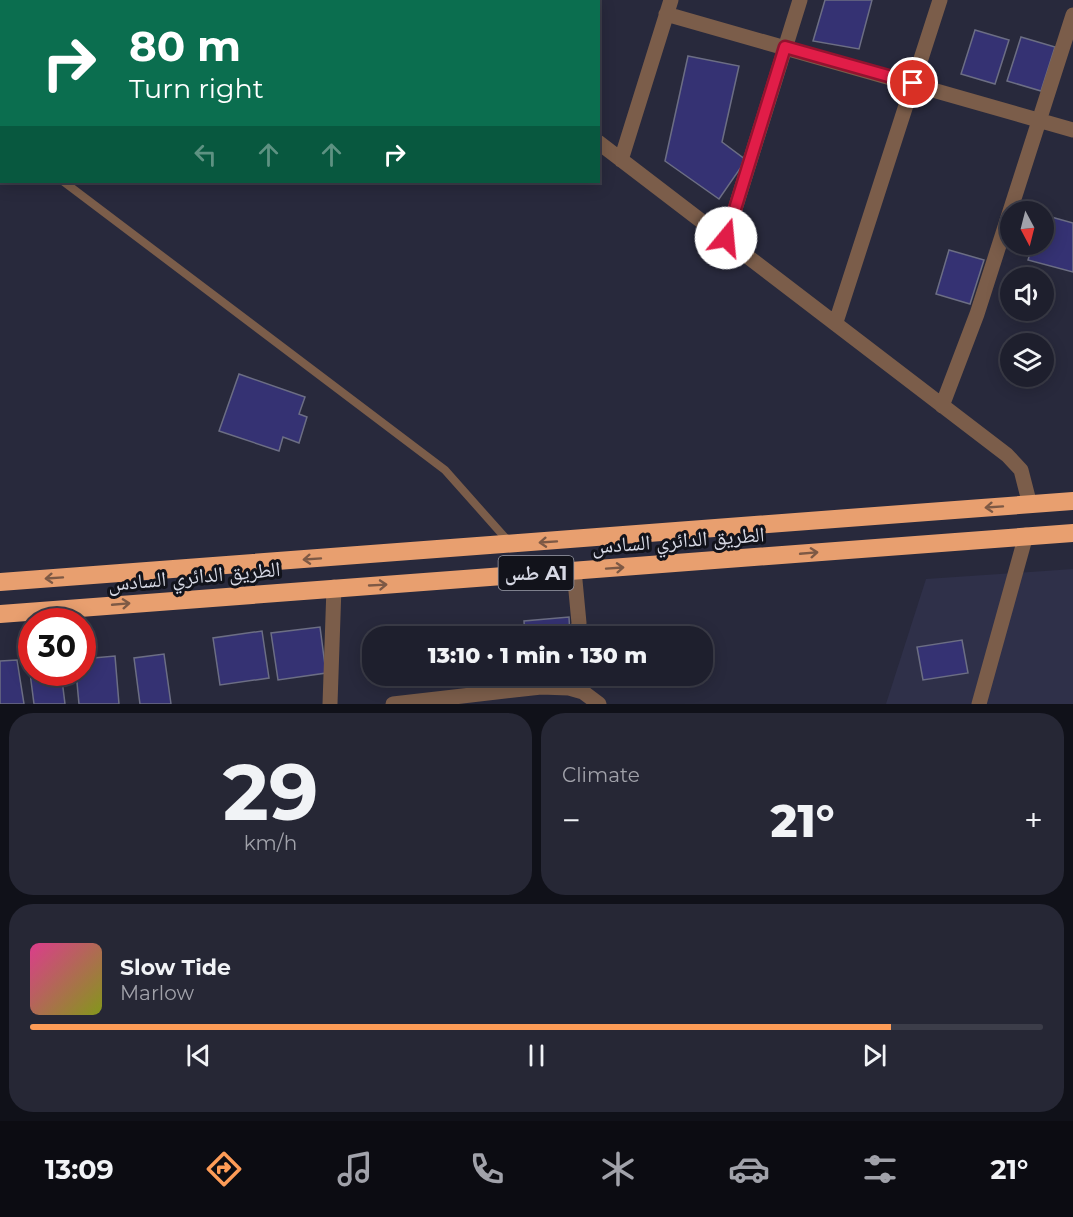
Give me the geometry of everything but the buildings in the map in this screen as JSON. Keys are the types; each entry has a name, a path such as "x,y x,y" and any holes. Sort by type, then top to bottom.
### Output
{"highway":[{"name":"الطريق الدائري السادس","path":"0,582 1030,505 1072,496"},
{"name":"الطريق الدائري السادس","path":"0,614 1073,533"}],"street":[{"path":"726,238 800,0"},
{"path":"836,322 940,0"},
{"path":"621,160 669,7 785,47 1073,130"},
{"path":"942,406 977,314 1073,15"},
{"path":"600,144 1007,455 1022,470 1030,505"},
{"path":"979,704 1026,536"},
{"path":"573,570 579,626"},
{"path":"330,704 334,587"},
{"path":"393,704 547,686"},
{"path":"575,686 599,704"}],"lane":[{"path":"65,183 445,470 512,545"}],"shaded area":[{"path":"1073,569 1073,704 886,704 926,579"}],"route":[{"path":"726,238 785,47 913,83"}]}
